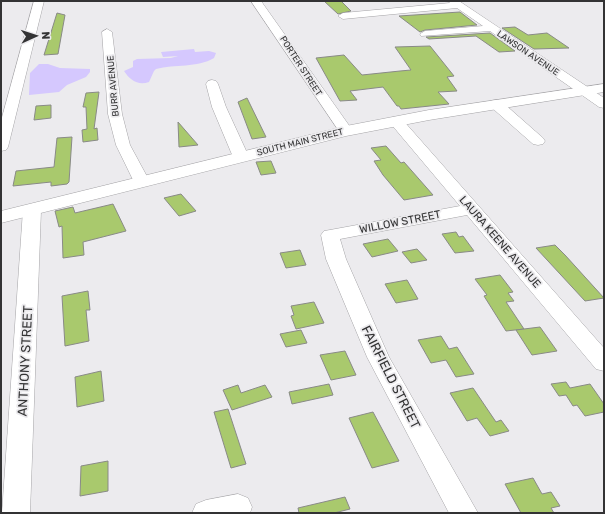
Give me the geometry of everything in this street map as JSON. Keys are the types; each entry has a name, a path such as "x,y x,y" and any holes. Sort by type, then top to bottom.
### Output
{"main road":[{"name":"SOUTH MAIN STREET","path":"1,217 346,131 496,104 604,88"}],"street":[{"path":"1,147 39,1"},
{"name":"PORTER STREET","path":"256,1 282,38 307,78 346,131"},
{"path":"343,16 456,3"},
{"name":"LAWSON AVENUE","path":"456,3 604,104"},
{"path":"425,34 492,28"},
{"name":"BURR AVENUE","path":"107,32 116,119 123,145 142,182"},
{"path":"212,84 219,107 241,158"},
{"path":"496,104 538,141"},
{"name":"LAURA KEENE AVENUE","path":"396,121 604,363"},
{"name":"WILLOW STREET","path":"330,236 471,209"},
{"name":"ANTHONY STREET","path":"16,513 32,210"},
{"name":"FAIRFIELD STREET","path":"330,236 336,259 378,357 464,513"},
{"path":"206,513 238,507"}],"shaded area":[{"path":"194,49 195,52 209,51 216,53 214,58 193,65 156,69 149,82 145,83 138,83 129,77 124,71 133,67 133,61 137,59 171,58 178,56 163,57 161,52"},
{"path":"39,64 48,64 60,68 90,69 90,72 86,77 67,85 59,92 29,95 30,73"}],"building":[{"path":"324,1 341,1 351,11 338,14"},
{"path":"460,12 477,25 425,30 420,32 399,16"},
{"path":"57,13 65,15 58,54 44,55"},
{"path":"515,27 528,35 547,33 569,48 534,49 502,28"},
{"path":"490,33 515,51 499,52 476,36 429,39 426,37"},
{"path":"430,46 454,76 447,77 457,91 438,92 449,104 401,109 383,87 350,91 357,100 340,101 316,58 344,55 362,75 411,70 395,47"},
{"path":"99,92 94,129 97,128 98,140 83,142 82,130 87,129 86,107 83,107 86,93"},
{"path":"247,98 266,137 252,139 238,102"},
{"path":"51,105 51,118 34,120 36,106"},
{"path":"178,122 198,145 179,147"},
{"path":"72,137 69,182 67,184 51,186 51,182 13,186 16,171 54,167 57,138"},
{"path":"386,146 401,163 404,162 433,195 404,200 383,175 374,161 381,160 371,148"},
{"path":"271,161 276,173 261,175 256,162"},
{"path":"181,194 196,211 179,216 164,198"},
{"path":"113,204 126,231 83,242 84,255 63,258 62,226 59,227 55,211 73,207 75,213"},
{"path":"456,232 459,237 463,236 474,251 455,253 442,234"},
{"path":"388,239 398,251 372,257 363,244"},
{"path":"555,245 604,298 585,301 536,248"},
{"path":"417,249 427,260 411,263 402,252"},
{"path":"300,250 306,265 286,268 280,253"},
{"path":"500,275 513,292 508,293 514,301 506,302 524,329 506,331 484,296 487,295 475,279"},
{"path":"407,280 418,299 396,303 385,284"},
{"path":"88,291 90,310 86,310 89,341 65,346 62,296"},
{"path":"314,302 324,323 296,329 291,316 294,315 291,306"},
{"path":"540,327 557,351 532,355 516,330"},
{"path":"301,330 307,343 286,347 280,334"},
{"path":"441,336 449,349 457,347 474,374 456,377 446,360 431,363 418,340"},
{"path":"345,351 356,375 331,380 320,355"},
{"path":"101,371 104,401 77,407 75,377"},
{"path":"566,382 570,388 590,384 604,404 604,412 585,416 577,405 573,406 566,395 559,396 551,384"},
{"path":"329,384 333,395 292,404 289,392"},
{"path":"238,385 241,393 265,385 272,397 232,410 223,390"},
{"path":"473,388 496,422 501,420 509,431 490,436 477,418 467,421 450,393"},
{"path":"228,409 246,464 231,468 214,412"},
{"path":"373,412 399,461 372,468 349,418"},
{"path":"108,461 108,491 80,496 81,466"},
{"path":"533,478 542,494 551,492 560,506 551,508 554,513 521,513 505,484"},
{"path":"345,497 350,509 334,513 299,513 298,508"}]}
